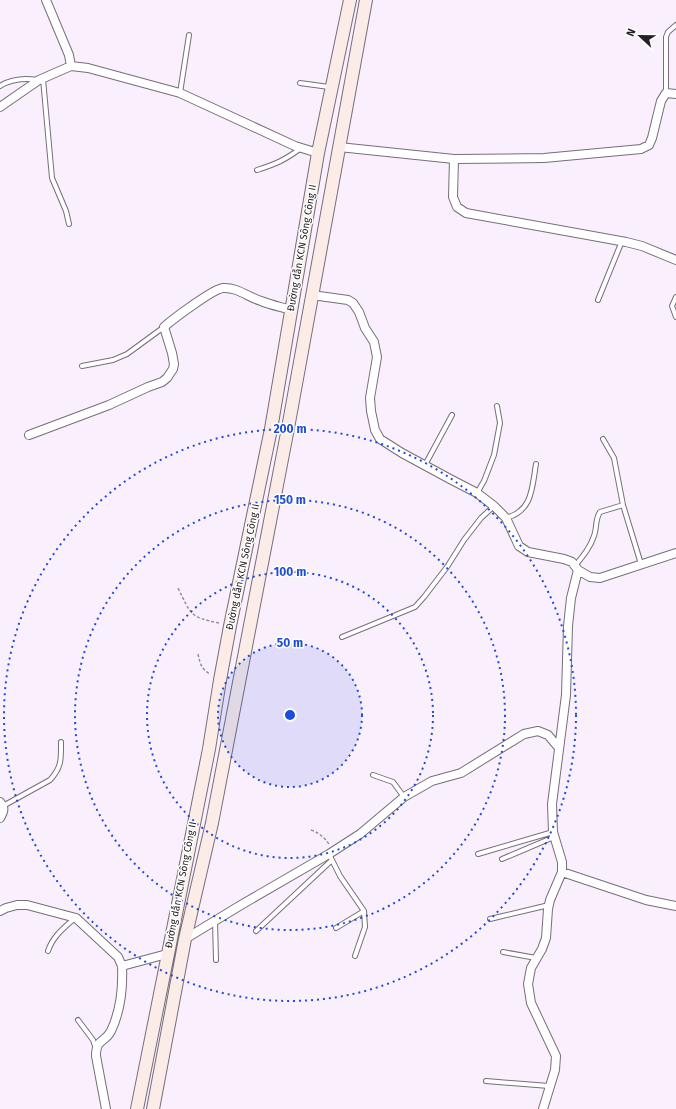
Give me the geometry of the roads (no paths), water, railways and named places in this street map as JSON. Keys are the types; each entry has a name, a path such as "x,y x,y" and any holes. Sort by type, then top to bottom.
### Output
{"street":[{"path":"46,0 69,55 71,66"},
{"name":"Đường dẫn KCN Sông Công II","path":"137,1109 209,749 230,626 271,429 318,153 350,0"},
{"name":"Đường dẫn KCN Sông Công II","path":"153,1109 185,939 212,823 284,451 366,0"},
{"path":"0,107 41,80 71,66 88,68 180,93 259,130 301,148 318,153"},
{"path":"339,148 454,159 544,158 641,149 649,145 661,101 666,93 676,94"},
{"path":"454,159 453,197 457,207 466,213 622,241 642,246 676,260"},
{"path":"29,435 109,405 162,382 174,369 172,353 164,328 189,308 221,288 242,292 260,301 291,310"},
{"path":"312,295 348,300 353,303 359,312 365,328 374,342 377,357 370,398 370,411 375,430 380,438 402,453 477,493 494,506 506,518 519,546 528,552 564,558 572,562 577,568 590,577 600,578 676,553"},
{"path":"543,1109 555,1070 556,1056 531,1003 528,984 531,968 542,949 546,938 549,905 562,872 562,862 553,835 552,804 566,695 569,612 577,568"},
{"path":"185,939 215,920 331,855 360,834 404,797 432,781 461,773 524,734 538,731 548,735 559,748"},
{"path":"0,818 4,811 2,804"},
{"path":"194,819 212,823"},
{"path":"562,872 646,900 676,906"},
{"path":"0,911 17,905 27,905 76,918 118,957 122,966 120,1003 110,1032 99,1043 96,1049 106,1109"},
{"path":"122,966 167,954"}],"lane":[{"path":"666,93 666,37 668,32 676,25"},
{"path":"180,93 189,35"},
{"path":"0,86 5,82 20,79 41,80 52,178 66,211 69,224"},
{"path":"300,83 332,87"},
{"path":"257,170 286,160 301,148"},
{"path":"598,300 622,241"},
{"path":"676,297 672,306 676,317"},
{"path":"82,366 113,360 128,354 164,328"},
{"path":"477,493 484,481 494,455 500,422 497,406"},
{"path":"425,465 452,415"},
{"path":"604,439 614,458 623,505 641,564"},
{"path":"506,518 518,513 526,505 531,496 536,464"},
{"path":"577,568 588,550 594,536 597,516 600,512 623,505"},
{"path":"342,638 415,607 447,567 464,540 481,518 494,506"},
{"path":"2,804 50,780 60,765 60,742"},
{"path":"373,775 393,782 404,797"},
{"path":"478,854 553,835"},
{"path":"502,859 553,835"},
{"path":"256,931 331,855 340,876 364,911 365,927 355,956"},
{"path":"490,919 549,905"},
{"path":"336,928 364,911"},
{"path":"48,951 51,942 57,934 76,918"},
{"path":"215,920 216,960"},
{"path":"503,952 537,958"},
{"path":"78,1020 93,1040 96,1049"},
{"path":"486,1082 549,1086"}]}
